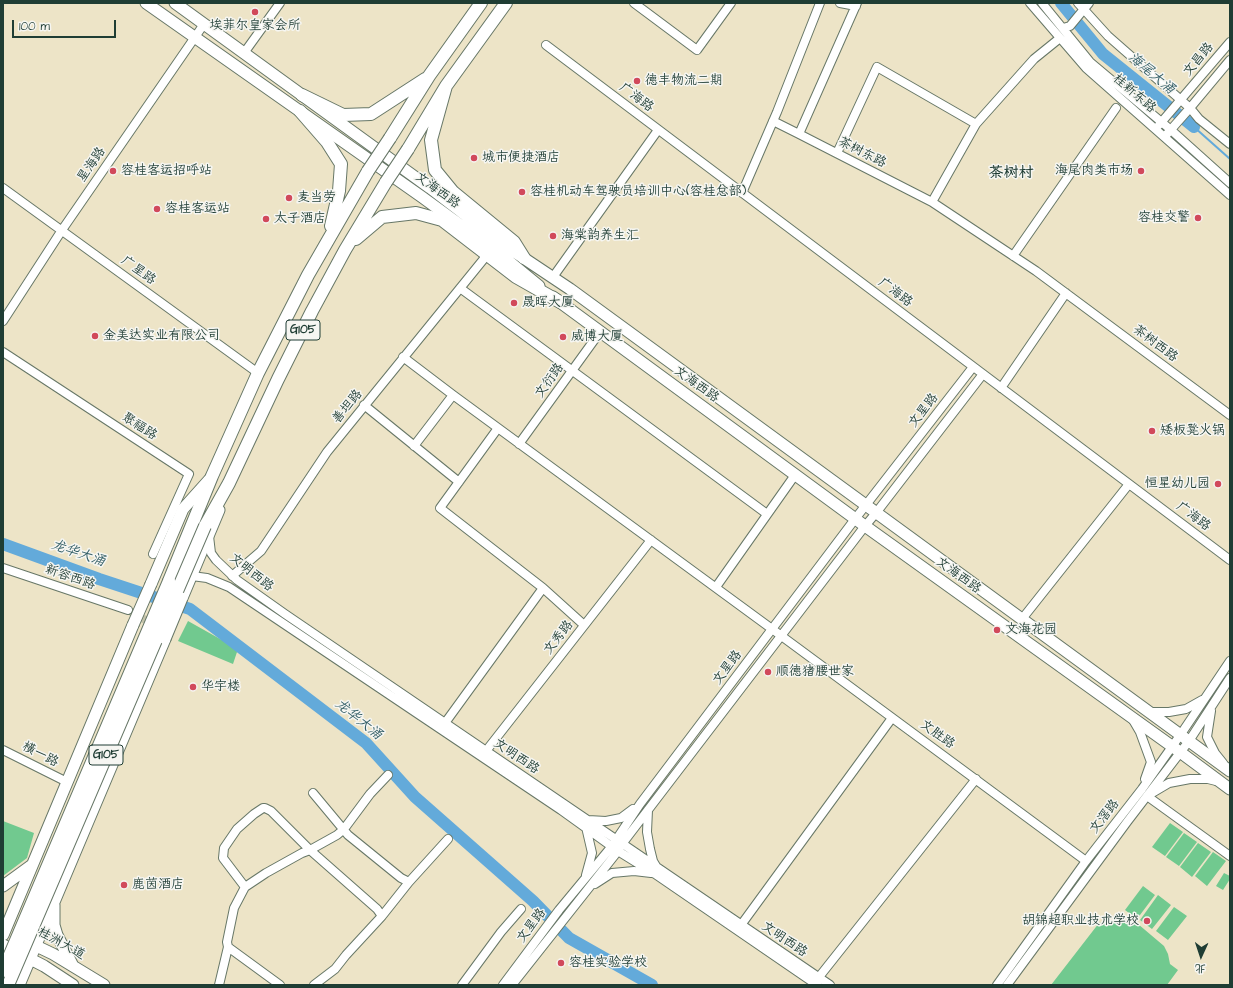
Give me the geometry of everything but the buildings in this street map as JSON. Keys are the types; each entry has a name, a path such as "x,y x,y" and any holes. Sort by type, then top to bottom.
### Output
{"highway":[{"name":"G105","path":"3,971 169,581 212,476 258,373 308,275 368,170 429,76 481,3"},
{"name":"G105","path":"8,985 207,530 278,379 345,250 386,182 446,86 506,3"},
{"path":"302,95 343,115 371,114 429,76"},
{"path":"446,86 431,140 435,170 453,192 514,242 524,258"},
{"path":"300,112 327,142 341,164 339,191 329,237"},
{"path":"345,250 382,217 416,213 442,220 516,277 560,302"}],"main road":[{"name":"文海西路","path":"146,3 422,197 496,251 600,332 864,526 1226,786"},
{"name":"文海西路","path":"175,3 1229,770"},
{"path":"4,930 183,509 212,476"},
{"path":"19,985 192,576 207,530"},
{"path":"3,886 32,864"},
{"path":"22,889 26,898 34,904 48,903 55,899"},
{"path":"55,899 54,924 57,935 74,966"},
{"name":"桂洲大道","path":"4,930 53,954 104,985"},
{"path":"3,945 30,959 73,985"}],"street":[{"path":"244,53 280,3"},
{"path":"634,3 697,50 731,3"},
{"path":"742,193 773,121 820,3"},
{"path":"799,134 856,5 840,3"},
{"name":"桂新东路","path":"1030,3 1086,68 1230,195"},
{"name":"桂新东路","path":"1042,3 1067,27 1090,62 1171,130 1230,183"},
{"path":"1067,27 1083,6 1108,36 1230,144"},
{"name":"星海路","path":"3,320 62,230 204,24"},
{"path":"932,202 976,124 1034,59 1060,38"},
{"name":"文昌路","path":"1156,129 1230,42"},
{"name":"广海路","path":"546,46 1230,560"},
{"name":"文昌路","path":"1164,137 1230,60"},
{"path":"837,153 877,67 976,124"},
{"path":"1013,256 1116,108"},
{"name":"茶树东路","path":"773,121 932,202 1036,271"},
{"path":"553,277 658,130"},
{"name":"广星路","path":"3,188 258,373"},
{"name":"善坦路","path":"232,576 261,551 327,452 487,254"},
{"name":"茶树西路","path":"1036,271 1230,415"},
{"path":"460,288 767,514"},
{"path":"1001,388 1066,293"},
{"name":"文衍路","path":"519,444 600,332"},
{"name":"聚福路","path":"3,352 189,474 153,554"},
{"name":"文胜路","path":"403,357 519,444 976,779 1086,862"},
{"name":"文星路","path":"557,920 589,888 617,845 640,804 855,519 974,367"},
{"name":"文星路","path":"503,985 552,927 585,878 648,810 782,636 864,526 876,513 983,374"},
{"path":"414,446 453,395"},
{"path":"364,405 459,482"},
{"path":"498,428 440,508 543,588 584,625"},
{"path":"716,587 795,475"},
{"path":"1022,619 1129,484"},
{"name":"文明西路","path":"207,530 212,553 216,560 232,576 285,614 486,751 617,845 818,981 830,985"},
{"name":"文秀路","path":"486,751 651,540"},
{"name":"新容西路","path":"3,568 128,610"},
{"name":"文明西路","path":"192,576 207,578 229,587 587,824"},
{"path":"444,723 543,588"},
{"name":"文滘路","path":"1185,738 1204,699 1230,661"},
{"name":"文滘路","path":"1007,985 1176,749 1212,706 1230,678"},
{"path":"1150,712 1169,712 1186,709 1204,699"},
{"path":"1212,706 1207,736 1216,753 1229,770"},
{"path":"741,925 892,718"},
{"path":"1131,718 1140,732 1151,762 1145,792"},
{"name":"横一路","path":"3,750 67,782"},
{"path":"219,985 228,947 234,908 245,887 266,872 337,835 344,829 370,794 388,774"},
{"path":"818,981 976,779"},
{"path":"1145,792 1170,783 1190,779 1208,779 1226,786"},
{"path":"1145,792 1230,856"},
{"name":"文滘路","path":"997,985 1086,862 1145,792"},
{"path":"313,793 348,835 401,878 409,882"},
{"path":"585,878 592,853 587,824 621,818 640,804"},
{"path":"245,887 223,858 224,848 237,829 263,808 270,811 310,850 377,909 382,916"},
{"path":"589,888 612,873 656,871 647,832 648,810"},
{"path":"314,985 335,969 382,916 409,882 448,839"},
{"name":"文明西路","path":"656,871 741,925 818,981"},
{"path":"462,985 501,932 521,909"},
{"path":"512,985 552,927"},
{"path":"228,947 280,985"}],"green space":[{"path":"188,621 238,649 233,664 178,641"},
{"path":"3,821 34,833 27,858 3,876"},
{"path":"1170,823 1183,832 1165,856 1152,847"},
{"path":"1184,833 1197,842 1179,866 1166,857"},
{"path":"1198,843 1211,852 1192,877 1180,867"},
{"path":"1213,852 1226,861 1207,886 1195,876"},
{"path":"1224,873 1230,876 1230,879 1223,890 1216,886"},
{"path":"1143,886 1155,895 1137,919 1125,910"},
{"path":"1158,895 1171,905 1152,929 1140,920"},
{"path":"1174,907 1187,916 1168,940 1156,931"},
{"path":"1123,920 1138,924 1164,946 1168,954 1170,964 1178,970 1167,985 1051,985 1099,923"}],"waterway":[{"name":"海尾大涌","path":"1061,3 1103,54 1194,127"},
{"name":"海尾大涌","path":"1194,127 1230,159"},
{"name":"龙华大涌","path":"3,544 99,579 190,609 366,743 415,797 533,901 569,938 652,985"}],"tunnel":[{"path":"128,610 154,625"}],"place":[{"name":"埃菲尔皇家会所","path":"255,12"},
{"name":"德丰物流二期","path":"637,81"},
{"name":"城市便捷酒店","path":"474,158"},
{"name":"容桂客运招呼站","path":"113,171"},
{"name":"海尾肉类市场","path":"1141,171"},
{"name":"容桂机动车驾驶员培训中心(容桂总部)","path":"522,192"},
{"name":"麦当劳","path":"289,198"},
{"name":"容桂客运站","path":"157,209"},
{"name":"容桂交警","path":"1198,218"},
{"name":"太子酒店","path":"266,219"},
{"name":"海棠韵养生汇","path":"553,236"},
{"name":"晟晖大厦","path":"514,303"},
{"name":"金美达实业有限公司","path":"95,336"},
{"name":"威博大厦","path":"563,337"},
{"name":"矮板凳火锅","path":"1152,431"},
{"name":"恒星幼儿园","path":"1218,484"},
{"name":"文海花园","path":"997,630"},
{"name":"顺德猪腰世家","path":"768,672"},
{"name":"华宇楼","path":"193,687"},
{"name":"鹿茵酒店","path":"124,885"},
{"name":"胡锦超职业技术学校","path":"1147,921"},
{"name":"容桂实验学校","path":"561,963"}],"district":[{"name":"茶树村","path":"1011,174"}]}
